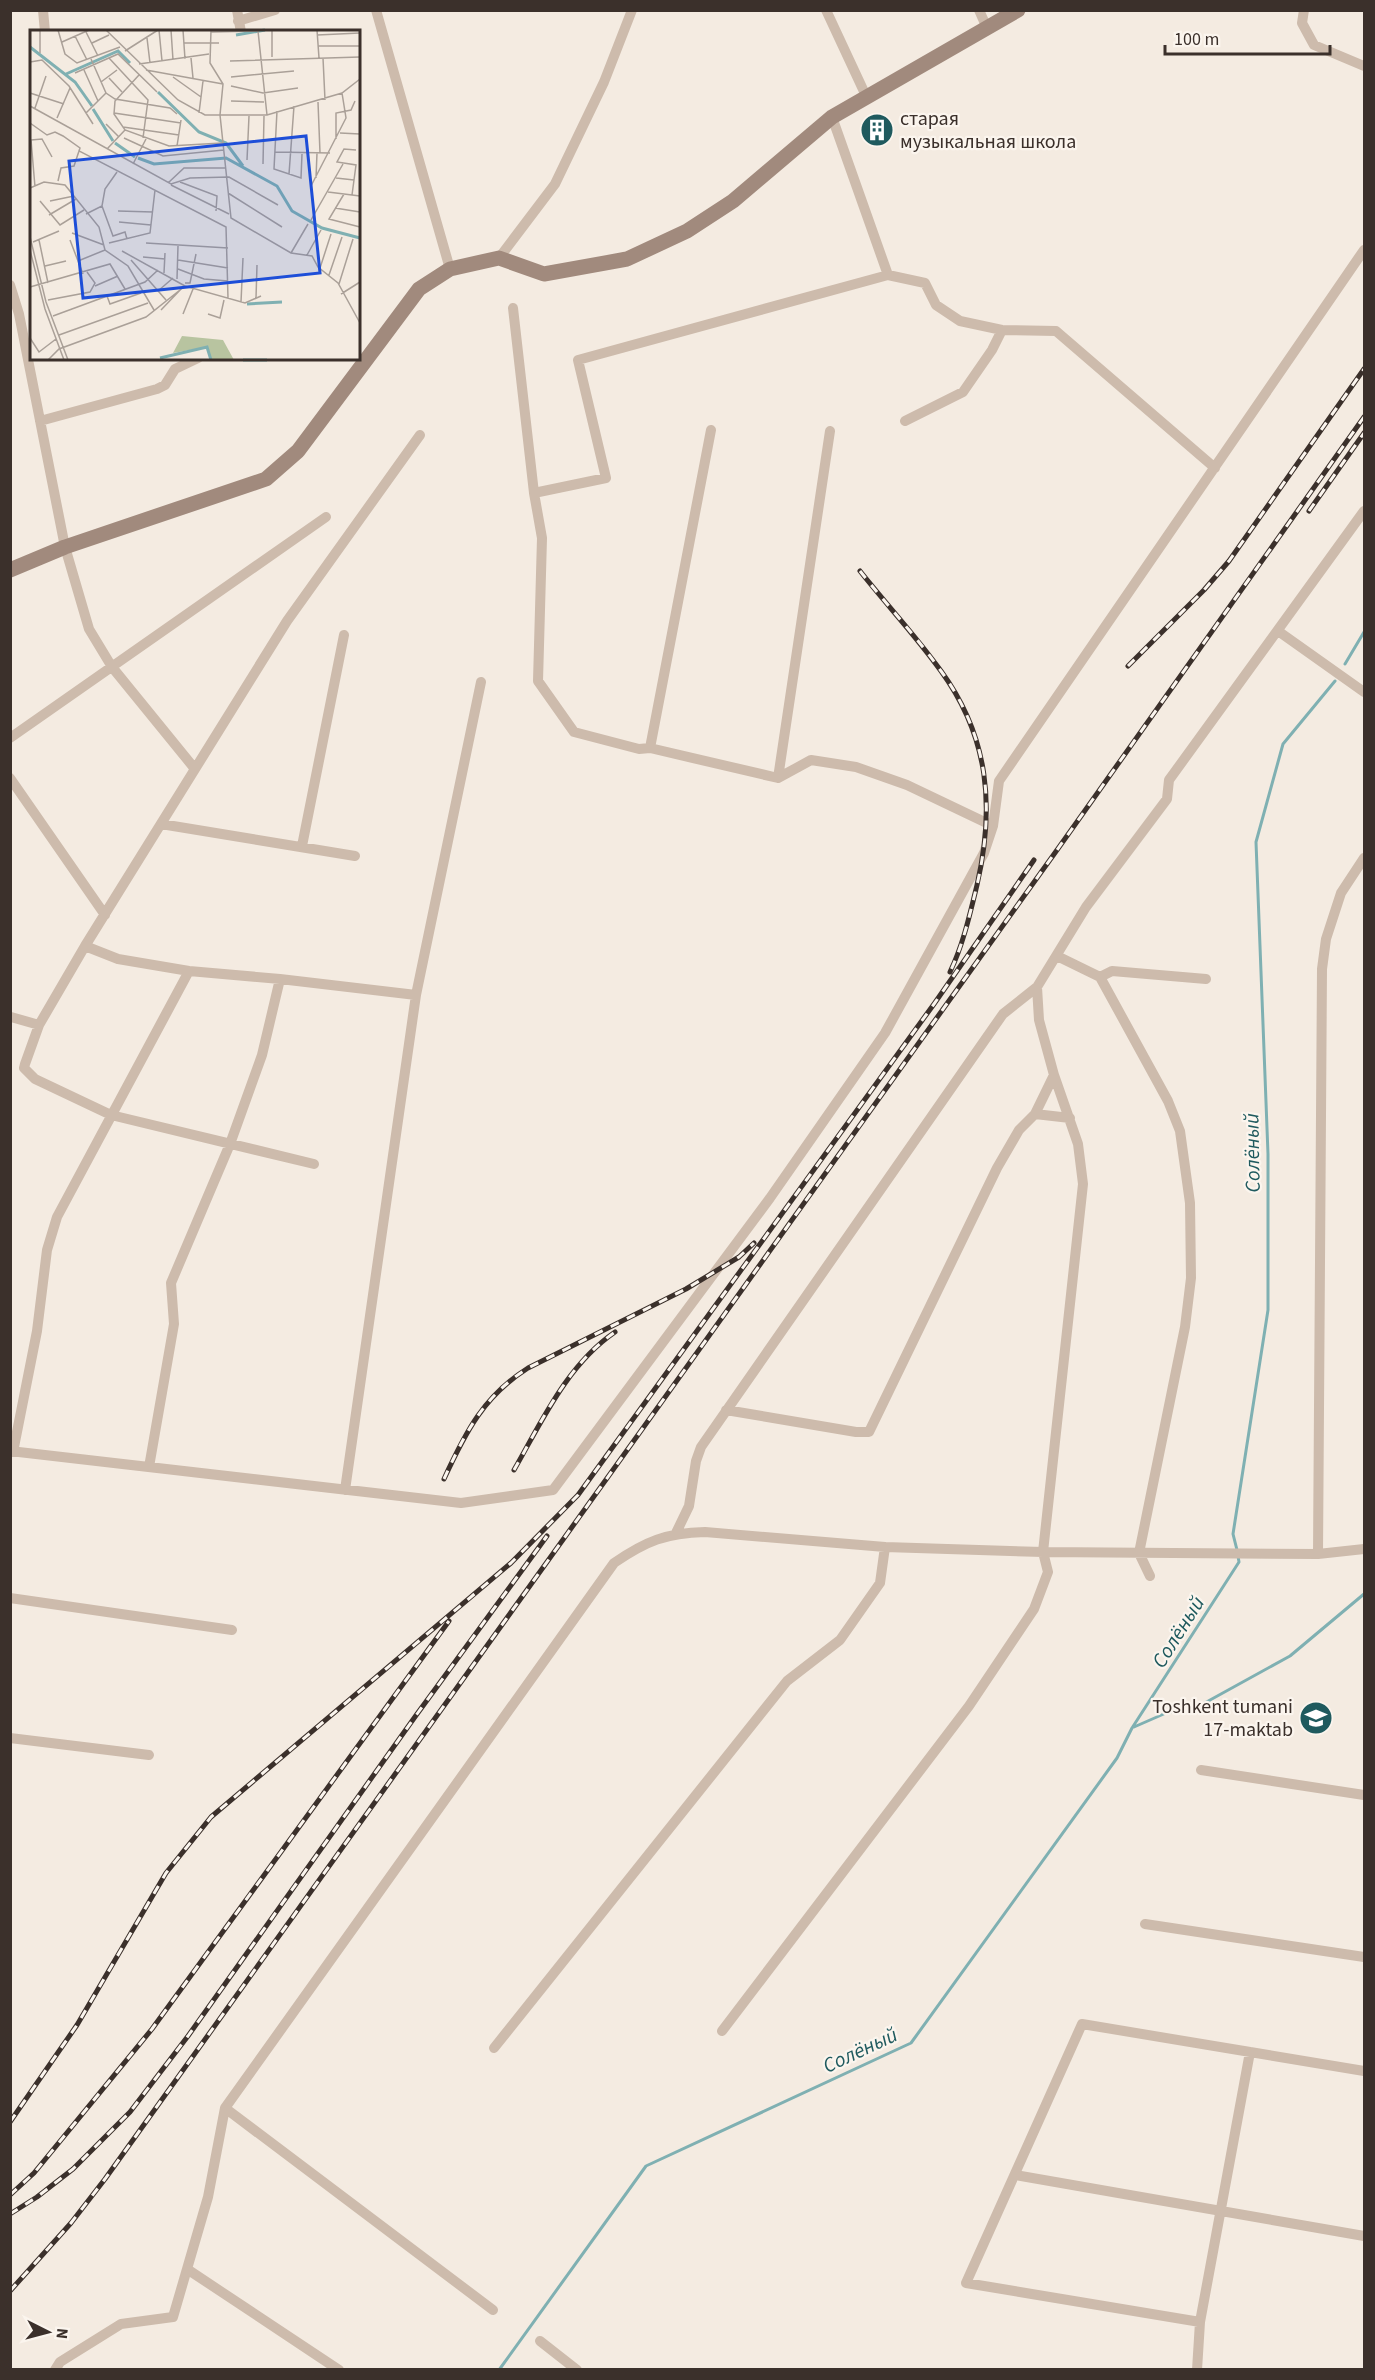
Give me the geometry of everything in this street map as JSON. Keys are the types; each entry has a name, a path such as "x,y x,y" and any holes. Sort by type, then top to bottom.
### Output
{"street":[{"path":"43,10 45,30"},
{"path":"239,21 275,10"},
{"path":"376,10 450,269"},
{"path":"499,258 555,184 604,82 632,10"},
{"path":"826,10 867,98"},
{"path":"979,10 987,28"},
{"path":"1304,10 1302,23 1314,45 1365,66"},
{"path":"10,570 65,547 266,479 297,451 419,289 450,269 499,258 544,274 627,259 687,231 733,201 832,117 1017,11"},
{"path":"832,117 888,275"},
{"path":"189,971 57,1217 47,1251 37,1330 12,1452 461,1503 553,1490 770,1198 885,1033 984,853 993,826 999,781 1365,250"},
{"path":"534,493 606,478 578,360 888,275 925,283 936,305 960,321 1002,330 1056,331 1215,468"},
{"path":"10,285 19,314 65,547 89,628 112,667 195,769"},
{"path":"513,308 534,493 542,538 538,681 574,732 639,749 650,748 778,778 811,760 856,767 907,785 993,826"},
{"path":"904,421 963,392 992,351 1002,330"},
{"path":"40,421 157,389 165,385 173,364 190,360"},
{"path":"650,748 711,430"},
{"path":"778,778 830,431"},
{"path":"314,1164 111,1115 34,1079 24,1068 39,1025 85,946 287,621 420,435"},
{"path":"676,1533 689,1506 696,1461 701,1447 1003,1014 1037,987 1086,907 1167,799 1169,780 1365,511"},
{"path":"10,738 326,517"},
{"path":"1278,631 1365,692"},
{"path":"302,846 344,635"},
{"path":"345,1490 416,995 480,682"},
{"path":"10,778 105,915"},
{"path":"161,824 355,856"},
{"path":"1318,1554 1322,969 1326,939 1341,893 1365,858"},
{"path":"85,946 118,960 189,971 416,995"},
{"path":"1057,956 1100,977 1168,1101 1180,1131 1190,1203 1191,1278 1185,1327 1138,1553 1150,1576"},
{"path":"1100,977 1112,971 1206,979"},
{"path":"149,1467 174,1324 171,1283 230,1144 262,1056 280,979"},
{"path":"722,2031 969,1706 1034,1609 1048,1572 1043,1552 1083,1184 1078,1144 1054,1075 1039,1020 1037,987"},
{"path":"11,1018 39,1025"},
{"path":"726,1410 856,1432 869,1432 998,1168 1019,1130 1035,1114 1054,1075"},
{"path":"1035,1114 1070,1118"},
{"path":"54,2370 60,2362 121,2324 173,2317 208,2198 225,2108 614,1563 640,1546 676,1533 705,1532 885,1547 1043,1552 1318,1554 1365,1549"},
{"path":"494,2048 787,1681 840,1640 880,1583 885,1547"},
{"path":"10,1598 232,1630"},
{"path":"10,1738 149,1755"},
{"path":"1201,1770 1365,1795"},
{"path":"1145,1924 1365,1957"},
{"path":"1200,2322 966,2283 1082,2024 1365,2071"},
{"path":"1197,2370 1200,2322 1250,2052"},
{"path":"225,2108 494,2310"},
{"path":"1015,2175 1365,2236"},
{"path":"187,2269 339,2370"},
{"path":"540,2341 577,2370"}],"waterway":[{"name":"Солёный","path":"1345,664 1364,632"},
{"name":"Солёный","path":"1237,1550 1233,1534 1268,1310 1268,1154 1256,842 1283,744 1335,681"},
{"name":"Солёный","path":"499,2370 646,2166 911,2043 1117,1758 1132,1728 1239,1562 1238,1556"},
{"path":"1134,1727 1166,1713 1201,1705 1290,1656 1364,1594"}],"railway":[{"path":"1128,666 1204,590 1229,561 1364,369"},
{"path":"10,2291 71,2223 105,2179 1057,850 1364,417"},
{"path":"1309,511 1364,433"},
{"path":"860,571 941,671 957,696 978,747 984,774 986,800 983,856 966,929 950,972"},
{"path":"10,2122 77,2025 166,1873 211,1817 511,1563 578,1495 934,1004 1034,860"},
{"path":"444,1479 460,1445 478,1416 499,1390 513,1379 528,1368 686,1289 739,1257 754,1243"},
{"path":"514,1470 569,1377 598,1345 615,1332"},
{"path":"10,2214 37,2197 73,2169 130,2112 188,2036 547,1536"},
{"path":"10,2195 34,2173 152,2029 449,1621"}],"place":[{"name":"старая музыкальная школа","path":"877,130"},
{"name":"Toshkent tumani 17-maktab","path":"1316,1718"}]}
